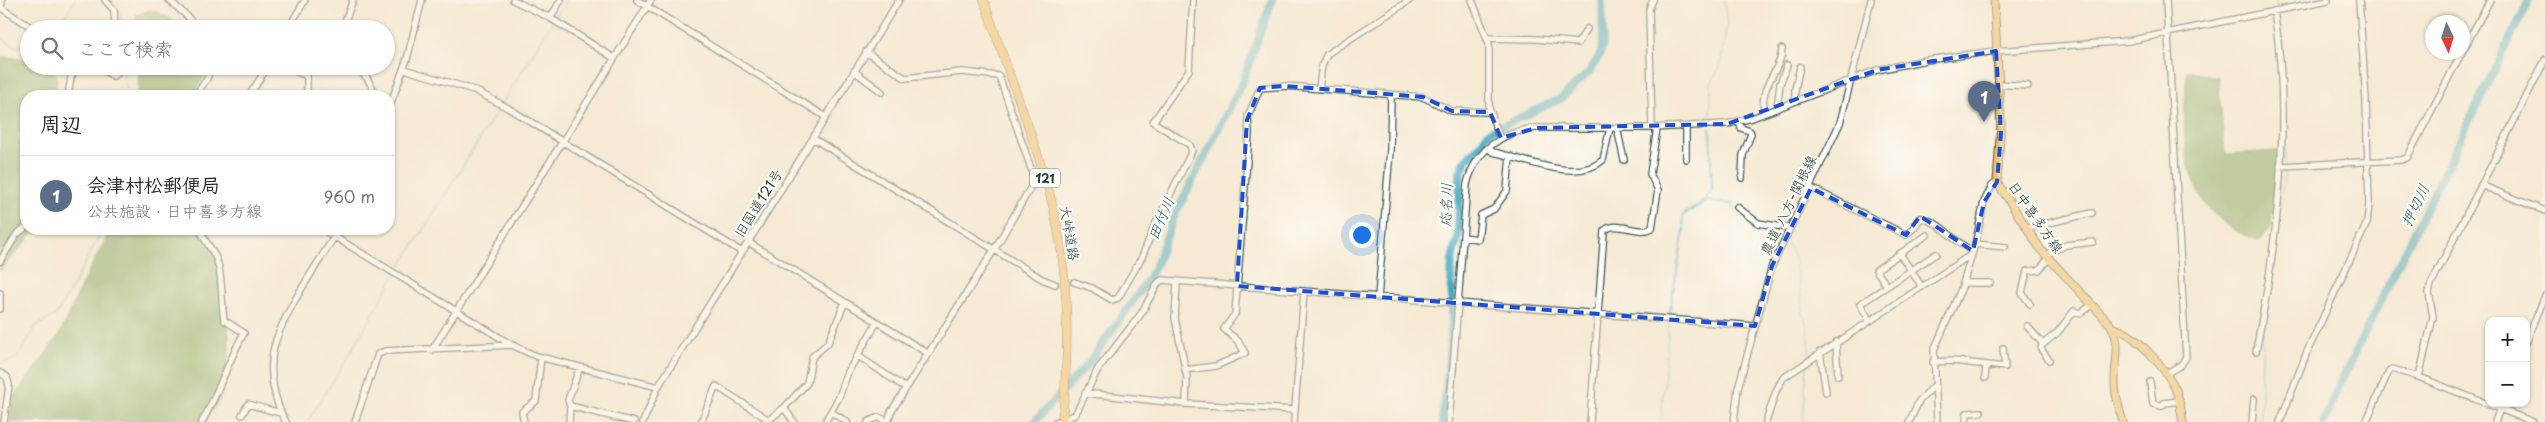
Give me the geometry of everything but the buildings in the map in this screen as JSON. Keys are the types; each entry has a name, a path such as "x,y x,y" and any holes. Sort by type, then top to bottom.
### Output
{"highway":[{"name":"大峠道路","path":"984,0 1038,156 1057,224 1066,288 1066,364 1060,419"}],"main road":[{"name":"日中喜多方線","path":"1994,0 2001,133 1997,182 2047,257 2113,328 2119,348 2115,392 2123,422"},
{"path":"2113,328 2124,331 2134,338 2167,373 2179,401 2182,422"}],"street":[{"path":"2,0 1,8 20,20"},
{"path":"105,0 114,10 115,20"},
{"path":"170,0 190,20"},
{"path":"294,20 306,0"},
{"path":"345,20 353,0"},
{"path":"395,92 404,69 422,0"},
{"path":"514,0 552,20 614,58"},
{"path":"552,20 561,0"},
{"path":"637,0 826,117"},
{"path":"432,350 651,0"},
{"name":"旧国道121号","path":"643,422 658,387 899,0"},
{"path":"1074,282 1092,288 1112,300 1119,296 1142,257 1154,227 1192,151 1190,145 1153,122 1189,70 1193,0"},
{"path":"1319,89 1322,65 1327,54 1410,0"},
{"path":"1472,0 1488,38 1490,53 1490,112 1500,136"},
{"path":"1590,422 1604,231 1606,228 1615,227 1645,231 1653,225 1658,190 1650,174 1654,128 1649,9 1653,0"},
{"name":"農道 八方-関根線","path":"1734,422 1738,388 1772,266 1789,228 1811,188 1840,123 1871,0"},
{"path":"2166,0 2186,357 2181,365 2167,373"},
{"path":"1449,422 1468,178 1476,160 1500,136 1529,128 1654,128 1740,122 1877,70 1926,60 2128,41 2328,0"},
{"path":"2280,422 2307,352 2364,233 2369,214 2359,0"},
{"path":"2470,37 2490,0"},
{"path":"2256,351 2273,249 2282,139 2274,11"},
{"path":"1488,38 1537,39 1578,43 1586,29"},
{"path":"1766,113 1765,98 1769,77 1782,57 1782,50"},
{"path":"866,52 904,78 962,72 999,76 1035,180 994,250 906,388 888,422 877,417 868,422"},
{"path":"2280,166 2401,160 2407,158 2458,60"},
{"path":"2419,377 2433,317 2429,293 2431,284 2545,60"},
{"path":"1777,108 1780,84 1787,65"},
{"path":"1795,101 1795,88 1800,67"},
{"path":"404,69 474,90 563,142 742,252"},
{"path":"854,71 882,92"},
{"path":"69,90 72,75"},
{"path":"199,90 208,75"},
{"path":"253,90 262,75"},
{"path":"304,75 307,76 307,90"},
{"path":"364,75 374,90"},
{"path":"1998,84 2028,86"},
{"path":"1185,370 1216,366 1245,353 1238,341 1224,329 1234,318 1249,134 1247,120 1253,99 1263,86 1423,97 1452,111 1490,112"},
{"path":"1378,298 1390,150 1391,94"},
{"path":"1740,122 1741,128 1750,130 1751,134 1744,155 1742,178"},
{"path":"1686,127 1686,158"},
{"path":"1488,148 1493,152 1541,166 1572,170 1585,168 1603,160 1610,128"},
{"path":"1617,128 1624,160"},
{"path":"814,138 1050,284 1055,284"},
{"path":"1463,238 1478,239 1481,215 1494,209 1507,191 1510,156"},
{"path":"1937,422 1933,362 1937,340 1963,283 1975,244 1984,202 1997,182"},
{"path":"2481,185 2545,210"},
{"path":"1811,188 1906,234 1912,245"},
{"path":"1737,207 1758,223 1789,228"},
{"path":"2027,228 2092,213"},
{"path":"1906,234 1920,218 1938,225 1958,243 1972,252"},
{"path":"0,261 20,232"},
{"path":"202,235 218,264 224,295 224,320 244,333 227,363 220,387 202,422"},
{"path":"1887,286 1876,270 1927,235"},
{"path":"286,422 280,413 272,372 274,346 294,304 335,236 512,346 541,357 658,387"},
{"path":"748,242 929,354"},
{"path":"2030,304 2022,293 2027,271 2039,270 2047,257 2069,244 2093,242"},
{"path":"1975,244 2005,247"},
{"path":"1766,422 1776,391 1783,378 1972,252"},
{"path":"1900,254 1922,287"},
{"path":"1870,321 1860,304 1936,254"},
{"path":"1060,419 1074,414 1098,369 1141,314 1158,283 1162,280 1755,326"},
{"path":"1178,282 1175,318 1185,370 1186,404"},
{"path":"1963,283 1990,283"},
{"path":"1294,422 1304,292"},
{"path":"0,293 0,309"},
{"path":"2530,333 2545,296"},
{"path":"701,422 715,386 767,421 784,408 807,383 811,360 828,343 845,302"},
{"path":"2049,360 2042,349 2043,344 2064,325 2074,311 2081,313 2092,304"},
{"path":"826,422 839,397 848,372 876,322"},
{"path":"2027,326 2043,344"},
{"path":"1836,342 1838,376"},
{"path":"355,422 378,354 385,351 512,346"},
{"path":"1933,362 1953,361 2005,367 2003,348"},
{"path":"1820,352 1826,392"},
{"path":"858,356 906,388"},
{"path":"524,422 522,412 536,401 541,357"},
{"path":"569,422 570,406 568,400 580,366"},
{"path":"1985,378 1986,366"},
{"path":"2366,422 2389,370 2392,369 2485,400"},
{"path":"0,374 9,381 4,422"},
{"path":"2150,382 2153,404 2162,406 2164,403 2179,401"},
{"path":"1909,422 1919,401 1934,386"},
{"path":"1085,393 1186,404 1295,410"},
{"path":"2252,422 2254,399"},
{"path":"242,415 248,404 280,413"},
{"path":"570,406 634,422"},
{"path":"2495,422 2501,407"},
{"path":"2503,407 2533,422"},
{"path":"784,408 794,422"},
{"path":"831,412 847,422"},
{"path":"1966,422 1967,413 1981,412"}],"highlighted area":[{"path":"1996,51 2001,133 1997,182 1984,202 1973,251 1920,216 1906,235 1811,188 1772,266 1755,326 1237,286 1247,120 1260,88 1285,86 1423,97 1452,111 1490,112 1501,138 1536,128 1727,124 1877,70"}],"green space":[{"path":"151,10 172,20 136,20 136,15"},
{"path":"0,57 20,58 20,75 56,75 57,79 56,90 20,90 20,132 17,134 20,142 20,235 32,235 0,271"},
{"path":"2187,71 2218,77 2225,154 2277,151 2271,226 2260,240 2250,238 2234,230 2210,209 2199,192 2191,174 2185,134"},
{"path":"139,75 204,75 197,90 138,90"},
{"path":"108,235 209,235 227,314 229,360 219,400 204,422 10,422 11,401 60,334 83,282"}],"waterway":[{"path":"63,20 75,0"},
{"path":"111,0 118,9 122,20"},
{"path":"554,19 566,0"},
{"name":"田付川","path":"1034,422 1088,364 1155,267 1174,217 1242,83 1272,0"},
{"name":"応名川","path":"1442,422 1451,327 1451,276 1453,257 1458,240 1460,173 1467,158 1475,152 1489,132 1560,99 1589,72 1600,55 1603,43 1602,0"},
{"path":"1710,122 1711,83 1720,67 1727,25 1724,0"},
{"path":"2276,0 2277,8"},
{"name":"押切川","path":"2324,422 2337,389 2529,0"},
{"path":"2278,12 2282,48"},
{"path":"503,102 552,23"},
{"path":"0,37 16,47 20,46"},
{"path":"124,75 124,82 128,90"},
{"path":"2284,99 2285,163"},
{"path":"397,272 501,105"},
{"path":"1683,215 1705,200 1712,189 1710,128"},
{"path":"2273,265 2285,167"},
{"path":"1682,216 1710,200 1711,202 1733,204 1734,209 1744,216"},
{"path":"1669,316 1684,230 1682,216"},
{"path":"1760,226 1772,230 1783,237"},
{"path":"0,364 17,358 36,326 56,315 100,235"},
{"path":"1786,242 1793,257 1807,326 1809,339 1808,359"},
{"path":"2269,292 2272,274"},
{"path":"307,422 350,354 395,275"},
{"path":"1661,422 1669,322"},
{"path":"2260,422 2263,330"},
{"path":"1803,422 1807,366"}],"tunnel":[{"path":"1055,284 1074,282"}],"place":[{"name":"会津村松郵便局","path":"1984,122"}]}
